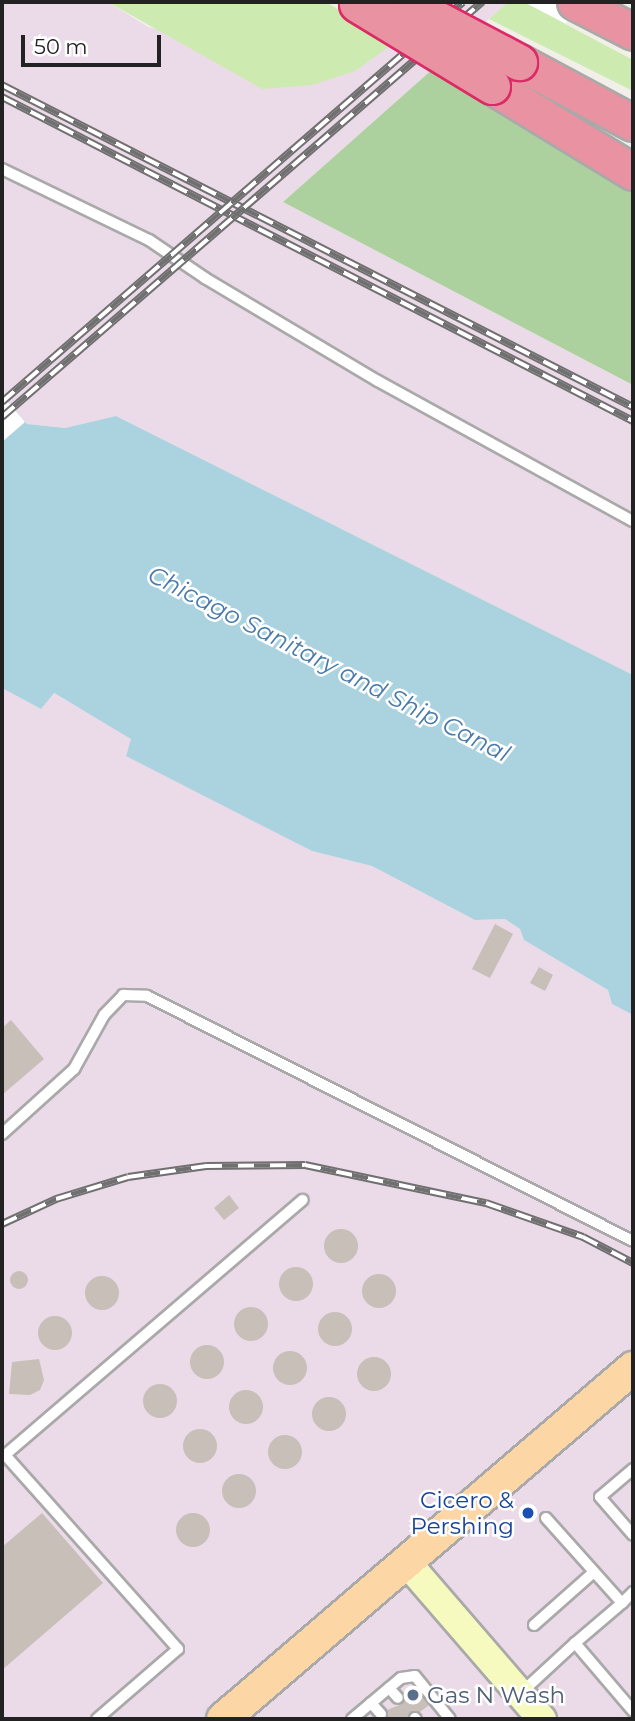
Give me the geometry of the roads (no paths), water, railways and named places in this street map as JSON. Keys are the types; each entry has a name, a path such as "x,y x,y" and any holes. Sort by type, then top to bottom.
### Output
{"highway":[{"path":"405,2 633,122"},
{"path":"356,3 633,172"},
{"path":"579,4 633,32"}],"main road":[{"path":"223,1719 408,1564 633,1368"},
{"path":"408,1564 542,1719"}],"lane":[{"path":"2,169 149,240 343,360 633,520"},
{"path":"2,1134 74,1069 104,1015 123,995 147,996 633,1241"},
{"path":"97,1719 178,1649 5,1455 303,1200"},
{"path":"633,1469 600,1497 633,1535"},
{"path":"546,1518 622,1602"},
{"path":"534,1625 594,1572"},
{"path":"520,1693 633,1592"},
{"path":"576,1643 633,1711"},
{"path":"354,1719 401,1678 415,1676 445,1718"},
{"path":"389,1688 398,1699"},
{"path":"371,1703 380,1714"}],"water":[{"name":"Chicago Sanitary and Ship Canal","path":"2,395 27,424 65,428 116,416 633,675 633,1015 612,1004 608,990 524,940 520,929 505,919 475,920 372,866 312,851 126,756 131,739 54,693 41,709 2,688"}],"railway":[{"path":"2,402 463,2"},
{"path":"2,417 482,2"},
{"path":"2,85 633,407"},
{"path":"2,97 633,421"},
{"path":"2,1224 56,1199 128,1177 206,1166 305,1165 486,1203 583,1237 633,1263"}],"place":[{"name":"Cicero & Pershing","path":"528,1513"},
{"name":"Gas N Wash","path":"413,1695"}]}
